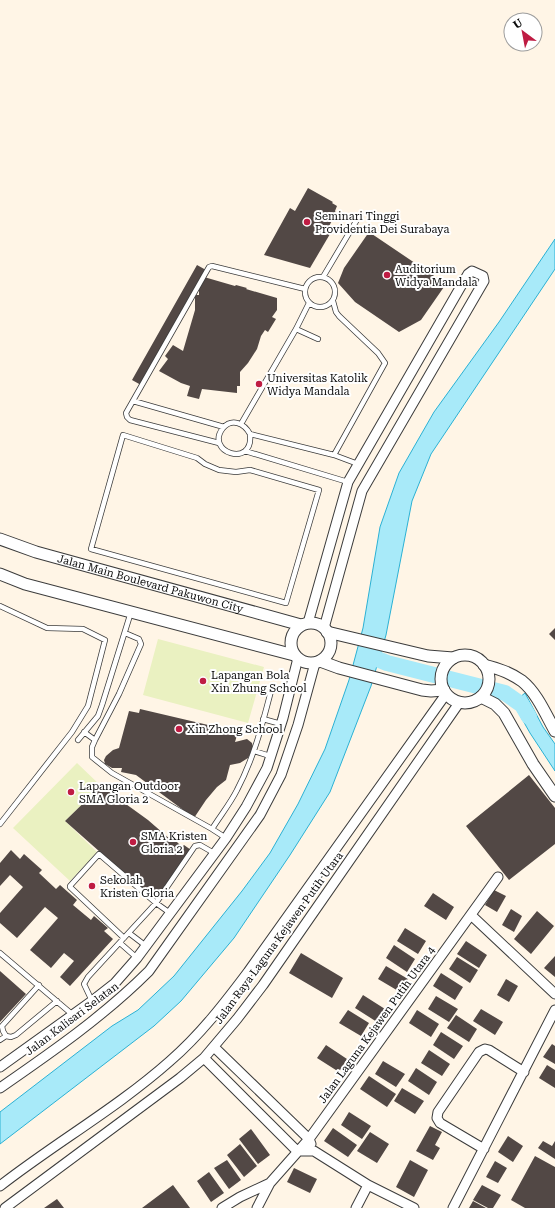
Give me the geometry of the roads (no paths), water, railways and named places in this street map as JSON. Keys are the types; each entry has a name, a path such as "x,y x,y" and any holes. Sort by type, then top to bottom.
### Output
{"street":[{"path":"305,624 348,482 468,274 472,271 483,276 484,280 362,491 326,630 331,642 330,648 328,653 317,662"},
{"path":"383,422 396,430"},
{"name":"Jalan Main Boulevard Pakuwon City","path":"0,539 36,552 305,624"},
{"path":"0,574 25,584 296,657 306,662 317,662 431,692 445,692"},
{"path":"296,657 291,646 294,632 305,624 316,624 326,630 345,636 401,650 428,656 453,658"},
{"path":"484,664 488,673 489,682 487,690 475,702 467,704 459,703 452,699 441,686 442,670 447,664 453,658 461,655 470,655 484,664 508,673 522,682 535,696 555,731"},
{"name":"Jalan Kalisari Selatan","path":"0,1067 115,983 137,958 226,838 246,807 267,768 281,724 296,657"},
{"name":"Jalan Kalisari Selatan","path":"0,1088 101,1014 126,994 149,971 260,815 281,775 317,662"},
{"name":"Jalan Raya Laguna Kejawen Putih Utara","path":"0,1186 122,1098 168,1062 196,1037 222,1008 248,972 445,692"},
{"path":"481,697 495,704 504,713 533,764 555,796"},
{"name":"Jalan Raya Laguna Kejawen Putih Utara","path":"5,1208 180,1078 204,1058 214,1047 237,1020 263,985 459,703"},
{"path":"226,838 238,846"},
{"name":"Jalan Laguna Kejawen Putih Utara 4","path":"257,1208 270,1183 309,1139 498,877"},
{"path":"471,915 555,994"},
{"path":"453,1208 555,1010"},
{"path":"214,1047 309,1139 314,1151"},
{"path":"484,1149 440,1123 437,1118 438,1112 479,1052 482,1050 489,1050 524,1072"},
{"path":"204,1058 297,1151 314,1151 368,1185 414,1208"},
{"name":"Jalan Laguna Kejawen Putih Utara 4","path":"222,1208 240,1197 270,1183"},
{"path":"356,1208 368,1185"}],"lane":[{"path":"323,277 358,218"},
{"path":"220,442 130,420 126,413 209,267 212,266 305,289"},
{"path":"323,277 328,279 335,286 335,297 333,301 325,307 319,308 309,303 305,296 305,289 312,279 323,277"},
{"path":"333,301 336,312 339,316 378,352 385,362 334,455"},
{"path":"241,424 296,329 309,303"},
{"path":"296,329 318,339"},
{"path":"133,401 224,427"},
{"path":"235,422 247,428 251,440 245,451 230,454 225,451 220,442 220,432 224,427 235,422"},
{"path":"250,434 334,455 358,464"},
{"path":"123,435 197,458 205,464 218,470 236,472 250,470 319,490 286,603 91,549 123,435"},
{"path":"245,451 348,482"},
{"path":"0,606 48,628 84,629 105,640 88,706 72,732 0,824"},
{"path":"78,740 98,716 132,612"},
{"path":"125,633 139,639 141,644 119,694 94,740 92,757 112,773 226,838"},
{"path":"212,829 237,790 254,750 272,687"},
{"path":"263,719 281,724"},
{"path":"84,732 94,740"},
{"path":"254,750 270,756"},
{"path":"92,1001 84,984 156,903 195,846 200,845 214,853"},
{"path":"124,938 70,887 99,854 156,903 171,913"},
{"path":"128,933 146,946"},
{"path":"120,943 137,958"},
{"path":"0,953 73,1015"},
{"path":"6,1036 2,1026 39,985"},
{"path":"0,1040 6,1036 11,1037 16,1035 56,1001"}],"water":[{"path":"555,239 555,269 431,454 412,501 386,635 371,686 330,792 234,938 181,1001 154,1026 0,1144 0,1112 112,1026 138,1010 174,976 242,891 270,853 298,804 325,749 349,680 363,628 380,527 399,473 434,412 499,322"},
{"path":"525,693 543,727 555,744 555,771 530,733 513,703"}],"waterway":[{"path":"370,656 387,663 505,693 522,705 529,717"}],"place":[{"name":"Seminari Tinggi Providentia Dei Surabaya","path":"307,222"},
{"name":"Auditorium Widya Mandala","path":"387,275"},
{"name":"Universitas Katolik Widya Mandala","path":"259,384"},
{"name":"Lapangan Bola Xin Zhung School","path":"203,681"},
{"name":"Xin Zhong School","path":"179,729"},
{"name":"Lapangan Outdoor SMA Gloria 2","path":"71,792"},
{"name":"SMA Kristen Gloria 2","path":"133,842"},
{"name":"Sekolah Kristen Gloria","path":"92,886"}]}
